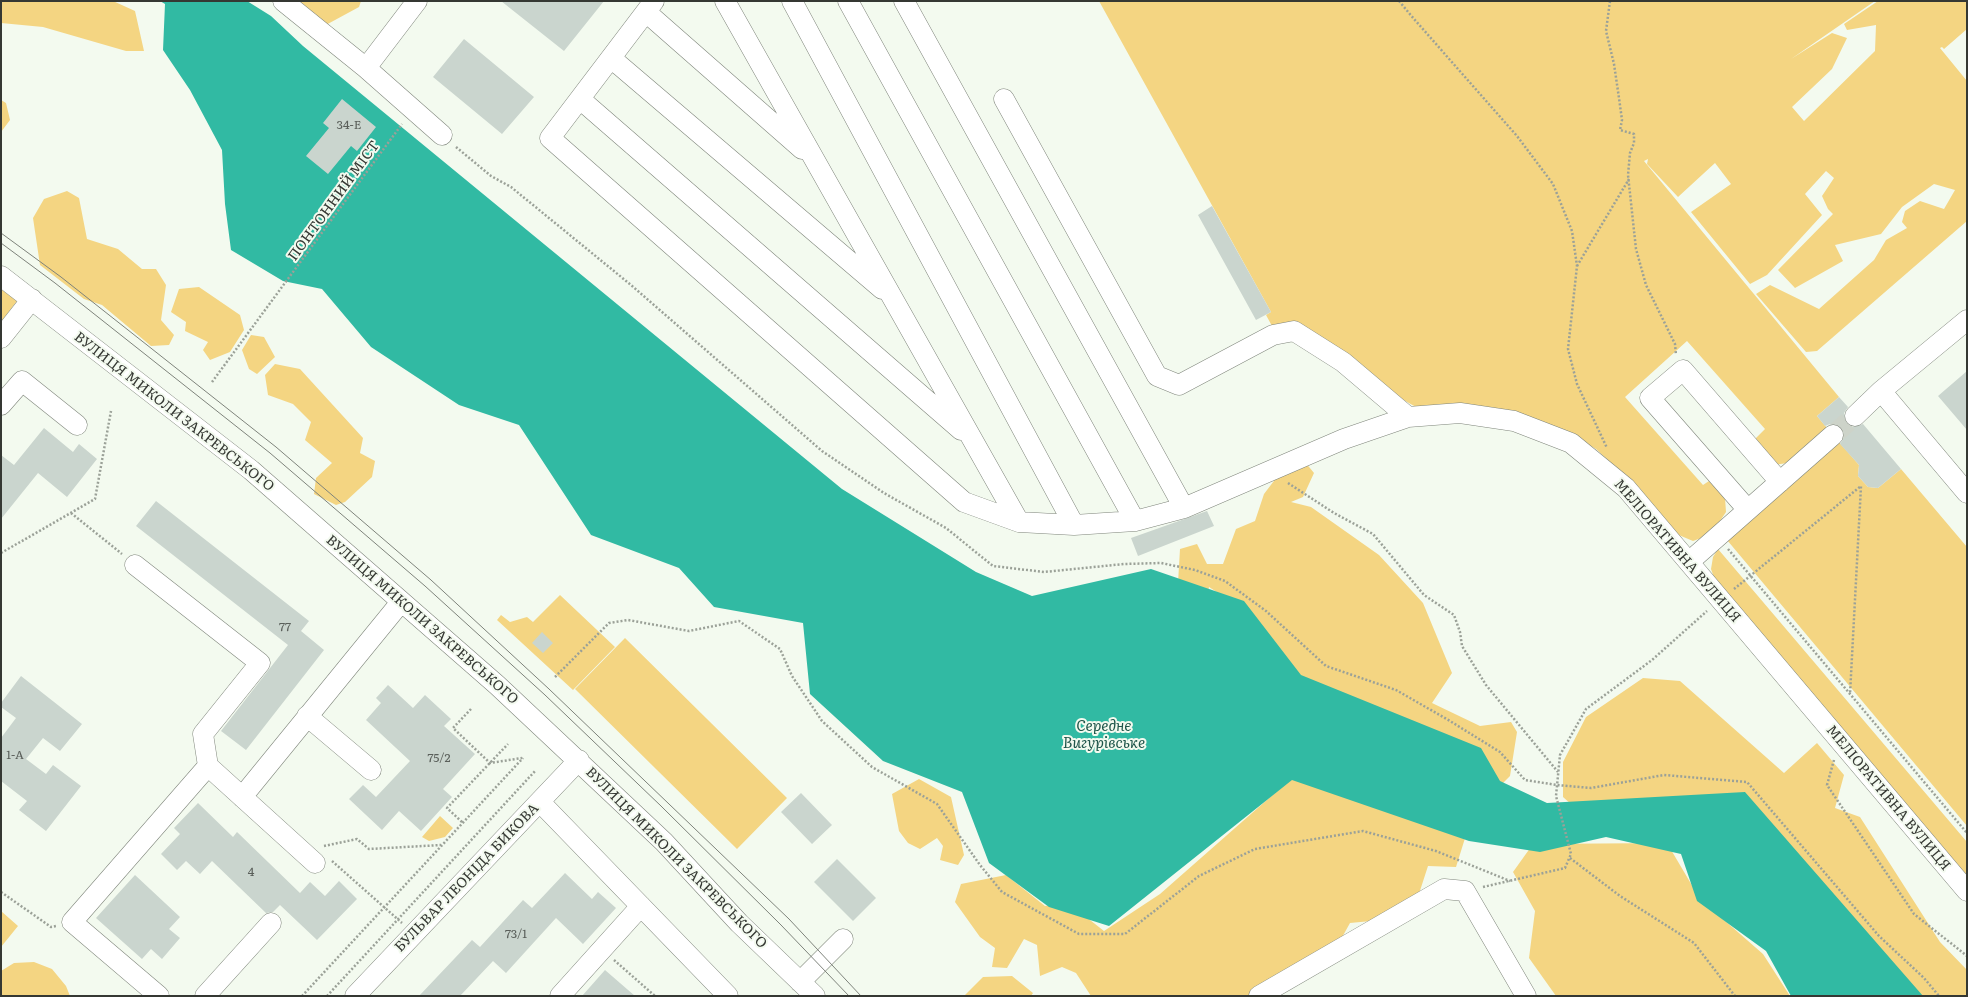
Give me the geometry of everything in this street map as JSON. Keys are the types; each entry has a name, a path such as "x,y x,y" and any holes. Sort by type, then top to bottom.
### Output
{"street":[{"path":"283,1 366,68 442,135"},
{"path":"366,68 417,1"},
{"path":"725,1 1018,522"},
{"path":"792,1 1074,525"},
{"path":"848,1 1135,521"},
{"path":"904,1 1184,508"},
{"path":"814,160 650,7 580,99 972,440"},
{"path":"611,58 892,298"},
{"name":"МЕЛІОРАТИВНА ВУЛИЦЯ","path":"580,99 550,138 964,502 1018,522 1074,525 1135,521 1184,508 1344,439 1408,417 1460,413 1514,420 1571,443 1626,488 1967,891"},
{"path":"1004,99 1157,376 1179,384 1273,335 1294,331 1343,362 1408,417"},
{"name":"ВУЛИЦЯ МИКОЛИ ЗАКРЕВСЬКОГО","path":"1,276 251,470 497,685 579,760 664,842 739,923 815,996"},
{"path":"1,338 32,299"},
{"path":"1855,416 1881,391 1967,320"},
{"path":"1748,510 1650,398 1683,370 1780,482"},
{"path":"1,405 22,381 77,425"},
{"path":"1881,391 1967,493"},
{"path":"1690,562 1833,435"},
{"path":"135,565 260,663 203,734 208,766 299,849 321,860"},
{"path":"242,797 401,602"},
{"path":"307,716 371,770"},
{"name":"БУЛЬВАР ЛЕОНІДА БИКОВА","path":"355,996 579,760"},
{"path":"159,996 72,922 208,766"},
{"path":"540,802 728,996"},
{"path":"1259,996 1444,889 1465,891 1526,996"},
{"path":"560,996 641,906"},
{"path":"205,996 271,923"},
{"path":"800,982 844,939"}],"path":[{"path":"1399,1 1414,20 1517,136 1553,184 1572,231 1576,266 1568,349 1577,384 1610,453"},
{"path":"1610,1 1606,31 1620,98 1622,120 1620,130 1634,134 1634,143 1630,153 1629,179 1636,249 1646,285 1675,344 1678,374"},
{"name":"ПОНТОННИЙ МІСТ","path":"212,382 406,118"},
{"path":"442,135 491,176 511,187 631,285 822,451 884,493 946,528 993,566 1044,572 1124,564 1161,563 1194,570 1225,581 1266,611 1326,666 1396,690 1500,752 1525,780 1591,788 1664,775 1747,782 1879,936 1924,978 1939,996"},
{"path":"1576,266 1629,179"},
{"path":"1,553 95,499 111,411"},
{"path":"1269,472 1334,513 1373,534 1424,595 1454,615 1460,632 1462,646 1486,685 1558,772"},
{"path":"72,513 135,565"},
{"path":"1718,536 1967,833"},
{"path":"555,677 609,623 628,620 689,631 739,621 780,649 792,676 822,721 838,737 872,767 937,804 980,865 1002,892 1079,934 1125,934 1199,876 1255,849 1363,831 1436,851 1510,881"},
{"path":"471,709 453,728 490,763"},
{"path":"1840,741 1827,785 1914,914 1967,956"},
{"path":"462,822 447,808 508,744"},
{"path":"302,996 523,758 490,763"},
{"path":"327,996 536,770"},
{"path":"1465,891 1566,868 1571,854 1556,796"},
{"path":"299,849 317,848 358,839 369,849 442,845"},
{"path":"1570,858 1620,896 1694,943 1735,996"},
{"path":"321,860 384,907 413,934"},
{"path":"1,892 51,927 72,922"},
{"path":"602,950 655,996"}],"shaded area":[{"path":"1,1 113,1 135,11 144,51 126,51 43,27 1,23"},
{"path":"298,1 361,1 359,7 324,26"},
{"path":"1099,1 1875,1 1791,59 1832,33 1847,38 1832,69 1792,107 1804,121 1875,51 1876,25 1847,30 1844,24 1878,1 1967,1 1967,29 1944,49 1942,47 1940,48 1967,81 1967,221 1817,351 1806,352 1756,294 1770,285 1819,309 1874,260 1886,240 1907,228 1902,222 1905,211 1920,201 1944,209 1955,190 1934,184 1902,207 1881,234 1835,245 1843,261 1795,288 1778,270 1833,214 1828,209 1822,196 1834,178 1826,171 1805,194 1822,215 1767,275 1750,284 1691,212 1731,184 1715,163 1678,197 1647,164 1648,159 1644,161 1839,397 1817,416 1827,428 1787,463 1774,465 1752,442 1765,429 1687,341 1625,397 1703,485 1709,481 1725,498 1726,512 1718,524 1704,537 1693,541 1674,533 1631,482 1596,449 1572,435 1416,407 1272,326 1266,315 1271,312"},
{"path":"1,100 6,103 10,120 1,132"},
{"path":"67,191 79,198 87,239 118,249 142,269 156,269 166,285 161,320 174,335 169,345 151,346 102,305 84,299 40,265 33,218 44,199"},
{"path":"199,287 240,315 244,330 230,352 210,360 203,350 208,342 185,331 186,322 171,312 179,289"},
{"path":"1,289 17,301 1,322"},
{"path":"251,335 264,337 275,357 257,374 249,369 242,350"},
{"path":"275,364 300,369 363,438 360,453 375,461 372,477 345,502 336,505 314,494 316,478 332,463 305,440 311,422 293,404 268,395 265,375"},
{"path":"1839,442 1859,465 1858,476 1868,487 1878,488 1901,469 1967,547 1967,826 1727,540"},
{"path":"1305,462 1314,473 1303,497 1291,502 1311,507 1379,555 1423,603 1452,673 1432,703 1480,726 1511,722 1517,732 1510,776 1497,789 1338,722 1229,600 1209,587 1205,609 1177,600 1180,549 1197,544 1207,564 1223,564 1236,529 1255,521 1264,494 1283,469"},
{"path":"1718,549 1967,842 1967,882 1715,580 1711,569 1713,557"},
{"path":"560,595 615,647 573,690 497,620 501,615 510,622 527,617 533,622"},
{"path":"625,638 787,798 737,849 575,689"},
{"path":"1643,678 1680,681 1784,773 1817,743 1844,775 1835,808 1860,817 1940,942 1967,970 1967,996 1895,996 1811,895 1572,805 1563,797 1563,762 1586,717"},
{"path":"1293,777 1466,835 1456,867 1428,866 1416,903 1392,919 1350,923 1335,950 1251,996 1091,996 1076,973 1062,967 1040,976 1037,945 1024,939 1007,968 992,967 995,948 980,937 955,902 961,884 1006,875 1045,906 1067,902 1104,931 1160,894"},
{"path":"919,779 951,797 964,855 958,865 940,860 943,846 937,838 920,849 908,843 899,831 892,794"},
{"path":"440,816 453,828 445,837 429,841 422,837"},
{"path":"1667,843 1700,899 1763,954 1790,996 1556,996 1529,958 1535,911 1513,872 1533,844"},
{"path":"1,911 18,926 1,947"},
{"path":"34,962 52,969 66,986 70,996 1,996 1,971 14,963"},
{"path":"1012,976 1033,993 1031,996 964,996 983,977"}],"water":[{"name":"Середнє Вигурівське","path":"160,1 247,1 271,16 303,46 842,489 976,572 1032,596 1151,569 1244,601 1301,675 1481,748 1500,781 1547,803 1745,792 1923,996 1791,996 1766,951 1697,901 1681,854 1606,837 1540,852 1469,841 1292,780 1109,926 1049,907 989,863 962,792 883,761 810,694 803,623 714,607 679,568 591,535 519,425 459,405 371,347 322,289 283,281 231,250 225,204 222,150 190,90 163,50 165,4"}],"building":[{"path":"501,1 604,1 564,51"},
{"path":"464,39 534,97 502,134 433,77"},
{"path":"342,99 376,127 357,151 351,146 328,174 306,156 329,128 323,123"},
{"path":"1212,206 1271,312 1256,320 1198,215"},
{"path":"1967,371 1967,430 1938,396"},
{"path":"1839,397 1848,407 1844,413 1846,424 1852,427 1863,424 1901,469 1878,488 1868,487 1858,476 1859,465 1840,444 1844,438 1842,428 1836,424 1825,426 1817,416"},
{"path":"44,428 73,452 79,444 97,459 67,497 38,473 1,519 1,455 14,465"},
{"path":"156,501 309,621 301,631 324,650 246,750 221,731 288,645 136,526"},
{"path":"1207,511 1214,526 1138,556 1131,538"},
{"path":"542,632 553,643 543,653 532,643"},
{"path":"21,676 82,724 60,751 43,738 26,759 46,774 53,765 81,786 46,831 19,810 27,801 1,781 1,738 16,718 1,707 1,703"},
{"path":"388,685 413,708 425,695 451,719 444,726 475,754 443,789 452,797 421,831 399,811 382,830 349,799 363,785 376,797 410,761 366,720 381,703 376,698"},
{"path":"801,793 832,825 812,844 781,812"},
{"path":"198,803 233,837 237,832 300,893 310,882 325,896 339,881 357,899 317,940 280,905 273,912 266,913 212,861 200,874 186,861 177,870 161,854 180,834 174,828"},
{"path":"837,859 876,898 853,921 814,882"},
{"path":"565,873 592,899 598,892 616,908 583,944 556,918 506,973 493,961 460,996 419,996 472,940 480,947 523,900 532,908"},
{"path":"135,875 180,917 169,929 180,938 162,959 151,949 142,959 96,918"},
{"path":"605,970 635,996 582,996"}],"tunnel":[{"path":"1833,435 1855,416"}],"tram line":[{"path":"1,233 61,277 276,447 431,580 549,689 789,919 861,996"},
{"path":"1,243 55,283 270,453 425,586 545,695 661,806 781,925 849,996"}]}
